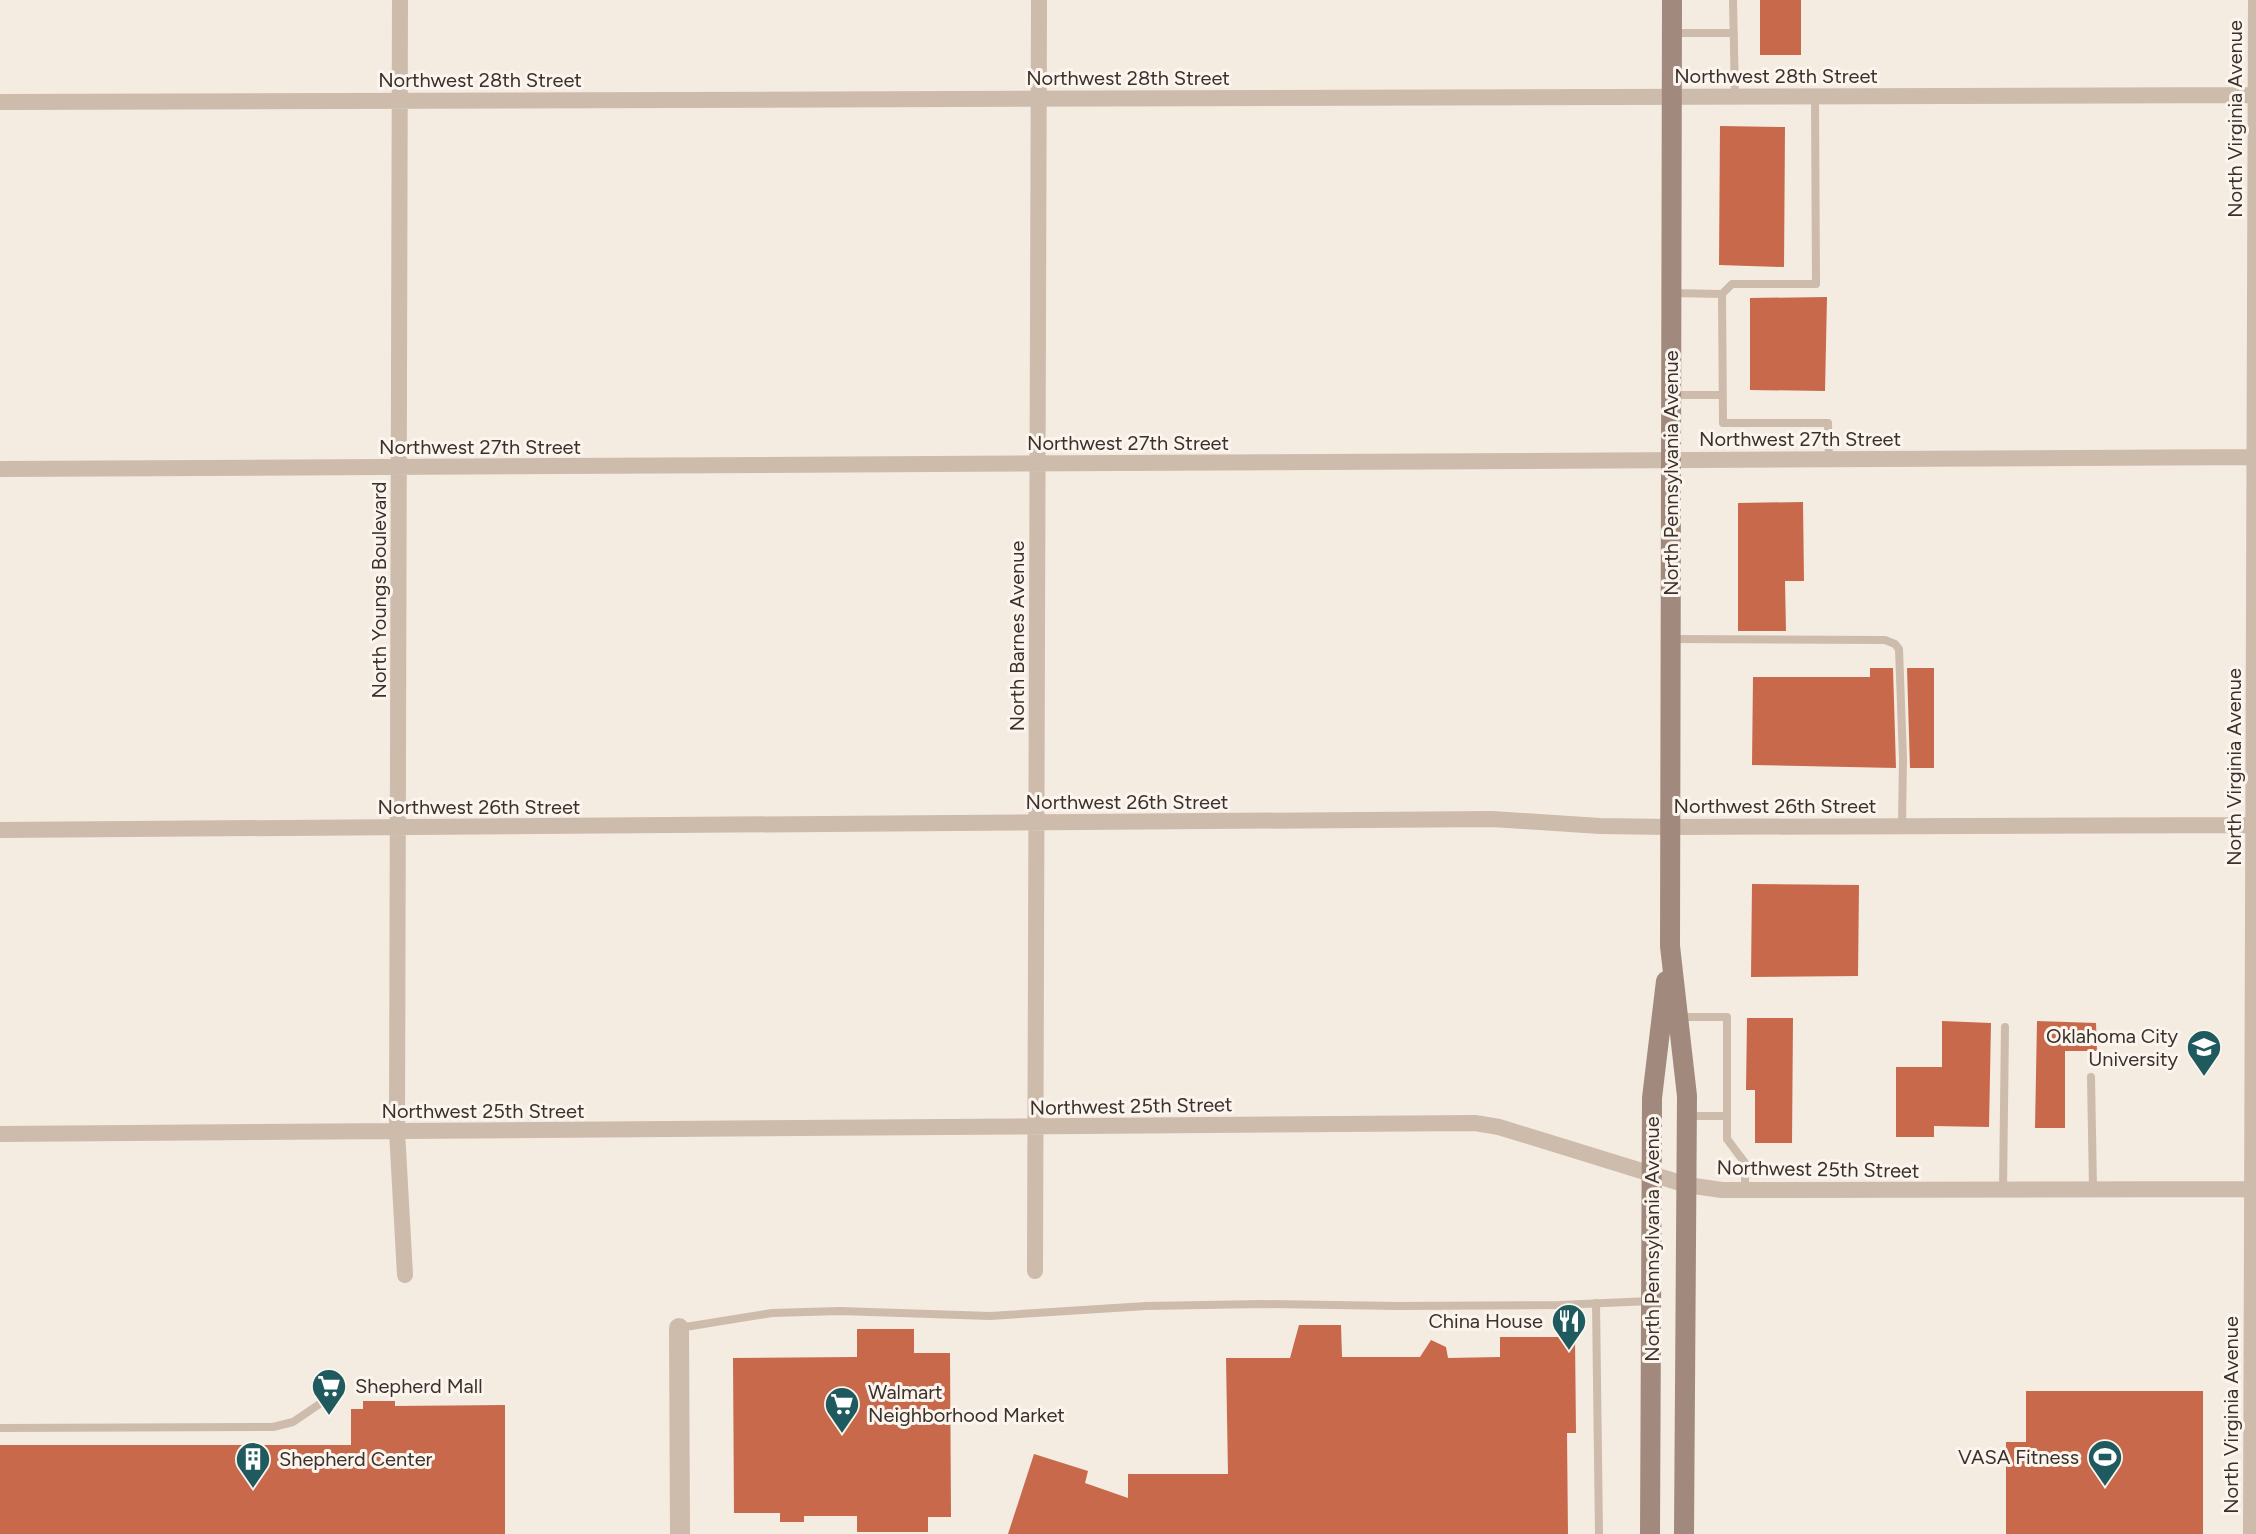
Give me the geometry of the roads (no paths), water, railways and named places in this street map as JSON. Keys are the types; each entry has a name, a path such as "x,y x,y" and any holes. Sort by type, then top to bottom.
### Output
{"main road":[{"name":"North Pennsylvania Avenue","path":"1672,0 1670,946 1687,1096 1684,1534"},
{"name":"North Pennsylvania Avenue","path":"1650,1534 1652,1098 1670,946"},
{"path":"1652,1332 1685,1332"},
{"path":"1650,1446 1685,1446"}],"street":[{"name":"North Youngs Boulevard","path":"400,0 397,1131 405,1275"},
{"name":"North Barnes Avenue","path":"1035,1271 1039,0"},
{"name":"North Virginia Avenue","path":"2251,1534 2256,0"},
{"name":"Northwest 28th Street","path":"0,102 2256,95"},
{"name":"Northwest 27th Street","path":"0,469 2255,457"},
{"name":"Northwest 26th Street","path":"0,830 1492,819 1670,827 2254,825"},
{"name":"Northwest 25th Street","path":"0,1134 1475,1123 1499,1127 1687,1185 1722,1190 2253,1189"},
{"path":"679,1328 680,1534"}],"lane":[{"path":"1733,0 1735,96"},
{"path":"1672,33 1734,33"},
{"path":"1815,96 1816,284 1732,284 1722,294 1723,423 1828,423 1829,459"},
{"path":"1671,293 1722,294"},
{"path":"1671,395 1722,395"},
{"path":"1670,639 1885,640 1895,644 1899,649 1902,826"},
{"path":"1678,1017 1727,1017 1727,1139 1745,1163 1745,1190"},
{"path":"2003,1189 2005,1027"},
{"path":"2091,1077 2093,1189"},
{"path":"1687,1116 1727,1116"},
{"path":"679,1328 772,1313 990,1316 1146,1306 1398,1306 1652,1301"},
{"path":"1596,1303 1599,1534"},
{"path":"0,1428 273,1427 293,1422 343,1388"}],"place":[{"name":"Oklahoma City University","path":"2204,1078"},
{"name":"China House","path":"1569,1352"},
{"name":"Shepherd Mall","path":"329,1417"},
{"name":"Walmart Neighborhood Market","path":"842,1435"},
{"name":"VASA Fitness","path":"2105,1488"},
{"name":"Shepherd Center","path":"253,1490"}]}
